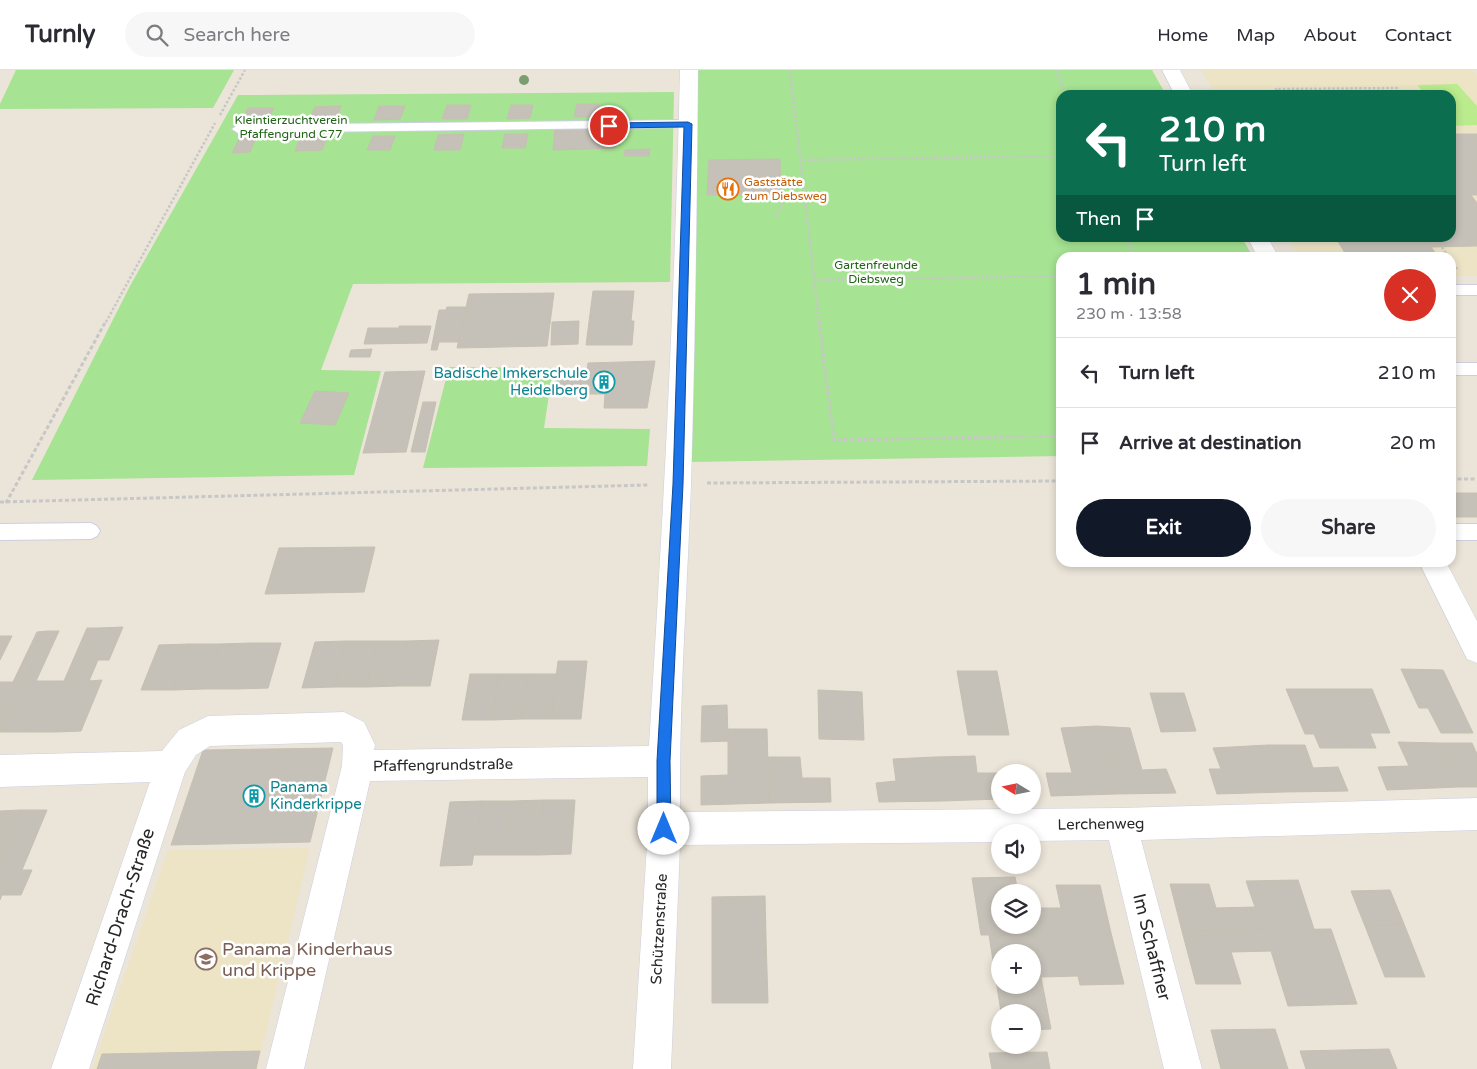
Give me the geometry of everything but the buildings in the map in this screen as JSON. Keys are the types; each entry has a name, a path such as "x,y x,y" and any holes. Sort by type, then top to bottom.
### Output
{"street":[{"name":"Schützenstraße","path":"652,1069 664,829 664,761 678,484 689,70"},
{"path":"1171,70 1181,90"},
{"path":"1435,567 1477,650"},
{"name":"Pfaffengrundstraße","path":"171,766 181,747 208,731 344,727 353,732 359,745 358,766 664,761"},
{"path":"0,771 171,766"},
{"name":"Richard-Drach-Straße","path":"70,1069 171,766"},
{"path":"285,1069 358,766"},
{"name":"Lerchenweg","path":"664,829 1121,824 1477,814"},
{"name":"Im Schaffner","path":"1121,824 1183,1069"}],"lane":[{"path":"238,129 688,124"},
{"path":"1456,290 1477,290"},
{"path":"1456,369 1477,369"},
{"path":"0,532 91,531"},
{"path":"1456,532 1477,532"}],"path":[{"path":"7,502 245,70"},
{"path":"790,70 799,160 834,440 1056,436"},
{"path":"1056,70 1064,90"},
{"path":"1276,90 1398,88"},
{"path":"799,160 1056,156"},
{"path":"775,216 792,188 802,185"},
{"path":"1442,247 1445,252"},
{"path":"815,280 1056,276"},
{"path":"1456,479 1477,479"},
{"path":"0,502 678,484 1056,481"}],"shaded area":[{"path":"1202,70 1473,70 1477,75 1477,276 1456,276 1456,252 1296,252 1290,242 1456,242 1456,90 1212,90"},
{"name":"Panama Kinderhaus und Krippe","path":"310,848 257,1069 92,1069 168,850"}],"green space":[{"path":"16,70 234,70 213,108 0,109 0,104"},
{"name":"Gartenfreunde Diebsweg","path":"696,70 1152,70 1163,90 1056,90 1056,242 1244,242 1250,252 1056,252 1056,456 690,462"},
{"path":"1457,84 1477,106 1477,125 1456,126 1456,90 1422,90 1417,85"},
{"name":"Kleintierzuchtverein Pfaffengrund C77","path":"674,92 670,282 353,284 321,370 381,371 354,475 32,480 130,286 238,95"},
{"path":"449,367 553,368 544,428 650,429 647,466 423,468"}],"place":[{"name":"Gaststätte zum Diebsweg","path":"728,189"},
{"name":"Badische Imkerschule Heidelberg","path":"604,382"},
{"name":"Panama Kinderkrippe","path":"254,796"},
{"name":"Panama Kinderhaus und Krippe","path":"206,959"}],"route":[{"path":"609,126 688,124 687,216 678,484 664,761 664,829"}]}
